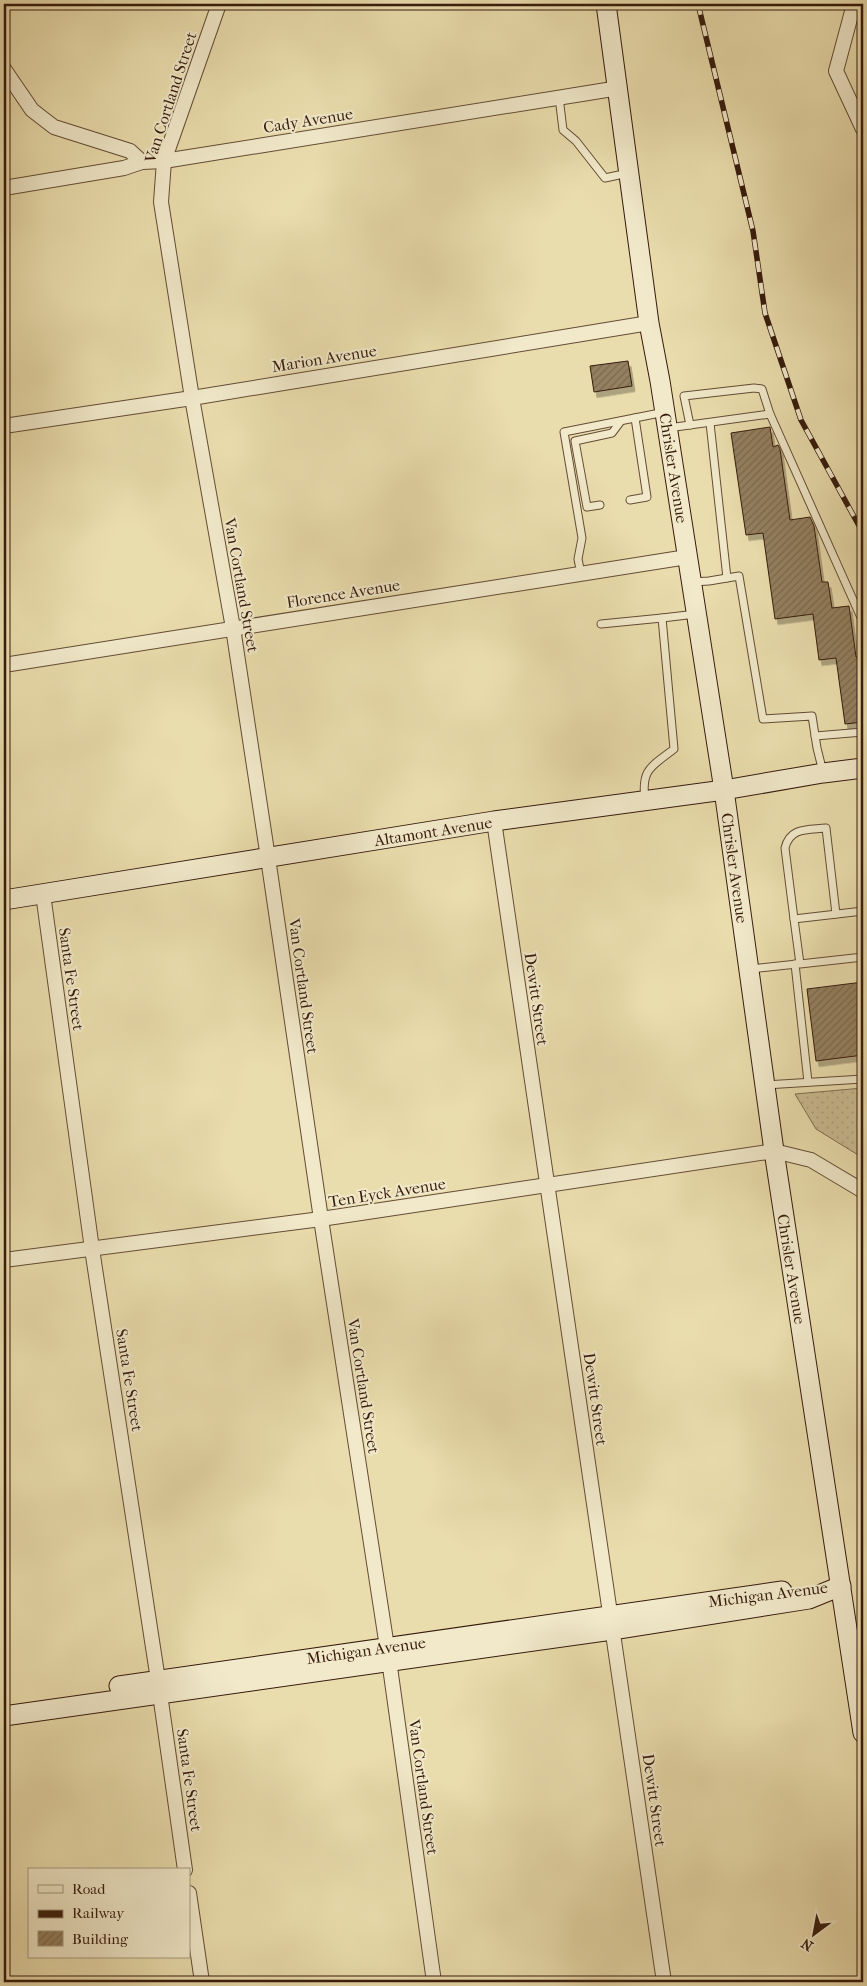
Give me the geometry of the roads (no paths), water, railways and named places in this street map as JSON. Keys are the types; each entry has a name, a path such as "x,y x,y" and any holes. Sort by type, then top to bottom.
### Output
{"street":[{"name":"Van Cortland Street","path":"219,4 164,161 161,202 268,858 320,1219 388,1654 434,1982"},
{"name":"Chrisler Avenue","path":"606,4 619,88 649,324 666,420 724,790 774,1151 841,1586 861,1702 863,1733"},
{"path":"854,4 836,72 863,130"},
{"path":"4,69 32,110 54,127 130,151 142,162"},
{"name":"Cady Avenue","path":"4,188 124,168 142,162 164,161 619,88"},
{"name":"Marion Avenue","path":"4,426 192,398 649,324"},
{"name":"Florence Avenue","path":"4,665 687,557"},
{"name":"Altamont Avenue","path":"4,900 494,821 724,790 863,768"},
{"name":"Dewitt Street","path":"494,821 664,1982"},
{"name":"Santa Fe Street","path":"43,894 92,1249 159,1686 185,1868"},
{"path":"774,1151 811,1160 863,1192"},
{"name":"Ten Eyck Avenue","path":"4,1260 320,1219 774,1151"},
{"name":"Michigan Avenue","path":"4,1703 159,1686 388,1654 611,1622 807,1587 841,1586"},
{"name":"Michigan Avenue","path":"4,1716 159,1686"},
{"path":"190,1900 202,1982"}],"lane":[{"path":"559,98 563,130 576,141 605,178 630,173"},
{"path":"690,426 684,396 754,388 762,389 770,414 863,622"},
{"path":"581,574 578,559 582,538 564,432 635,418 666,420 690,426 770,414"},
{"path":"630,500 647,497 635,418"},
{"path":"600,505 588,507 575,441 612,434 621,421"},
{"path":"710,424 727,578"},
{"path":"691,582 739,576 763,719 812,716 823,773"},
{"path":"601,624 696,614"},
{"path":"645,801 643,785 649,768 674,749 662,618"},
{"path":"815,736 863,732"},
{"path":"808,1082 794,919 785,848 787,839 796,832 826,828 836,914"},
{"path":"794,919 863,911"},
{"path":"748,969 863,957"},
{"path":"765,1085 863,1079"}],"railway":[{"path":"698,4 753,231 765,313 801,420 863,533"}]}
